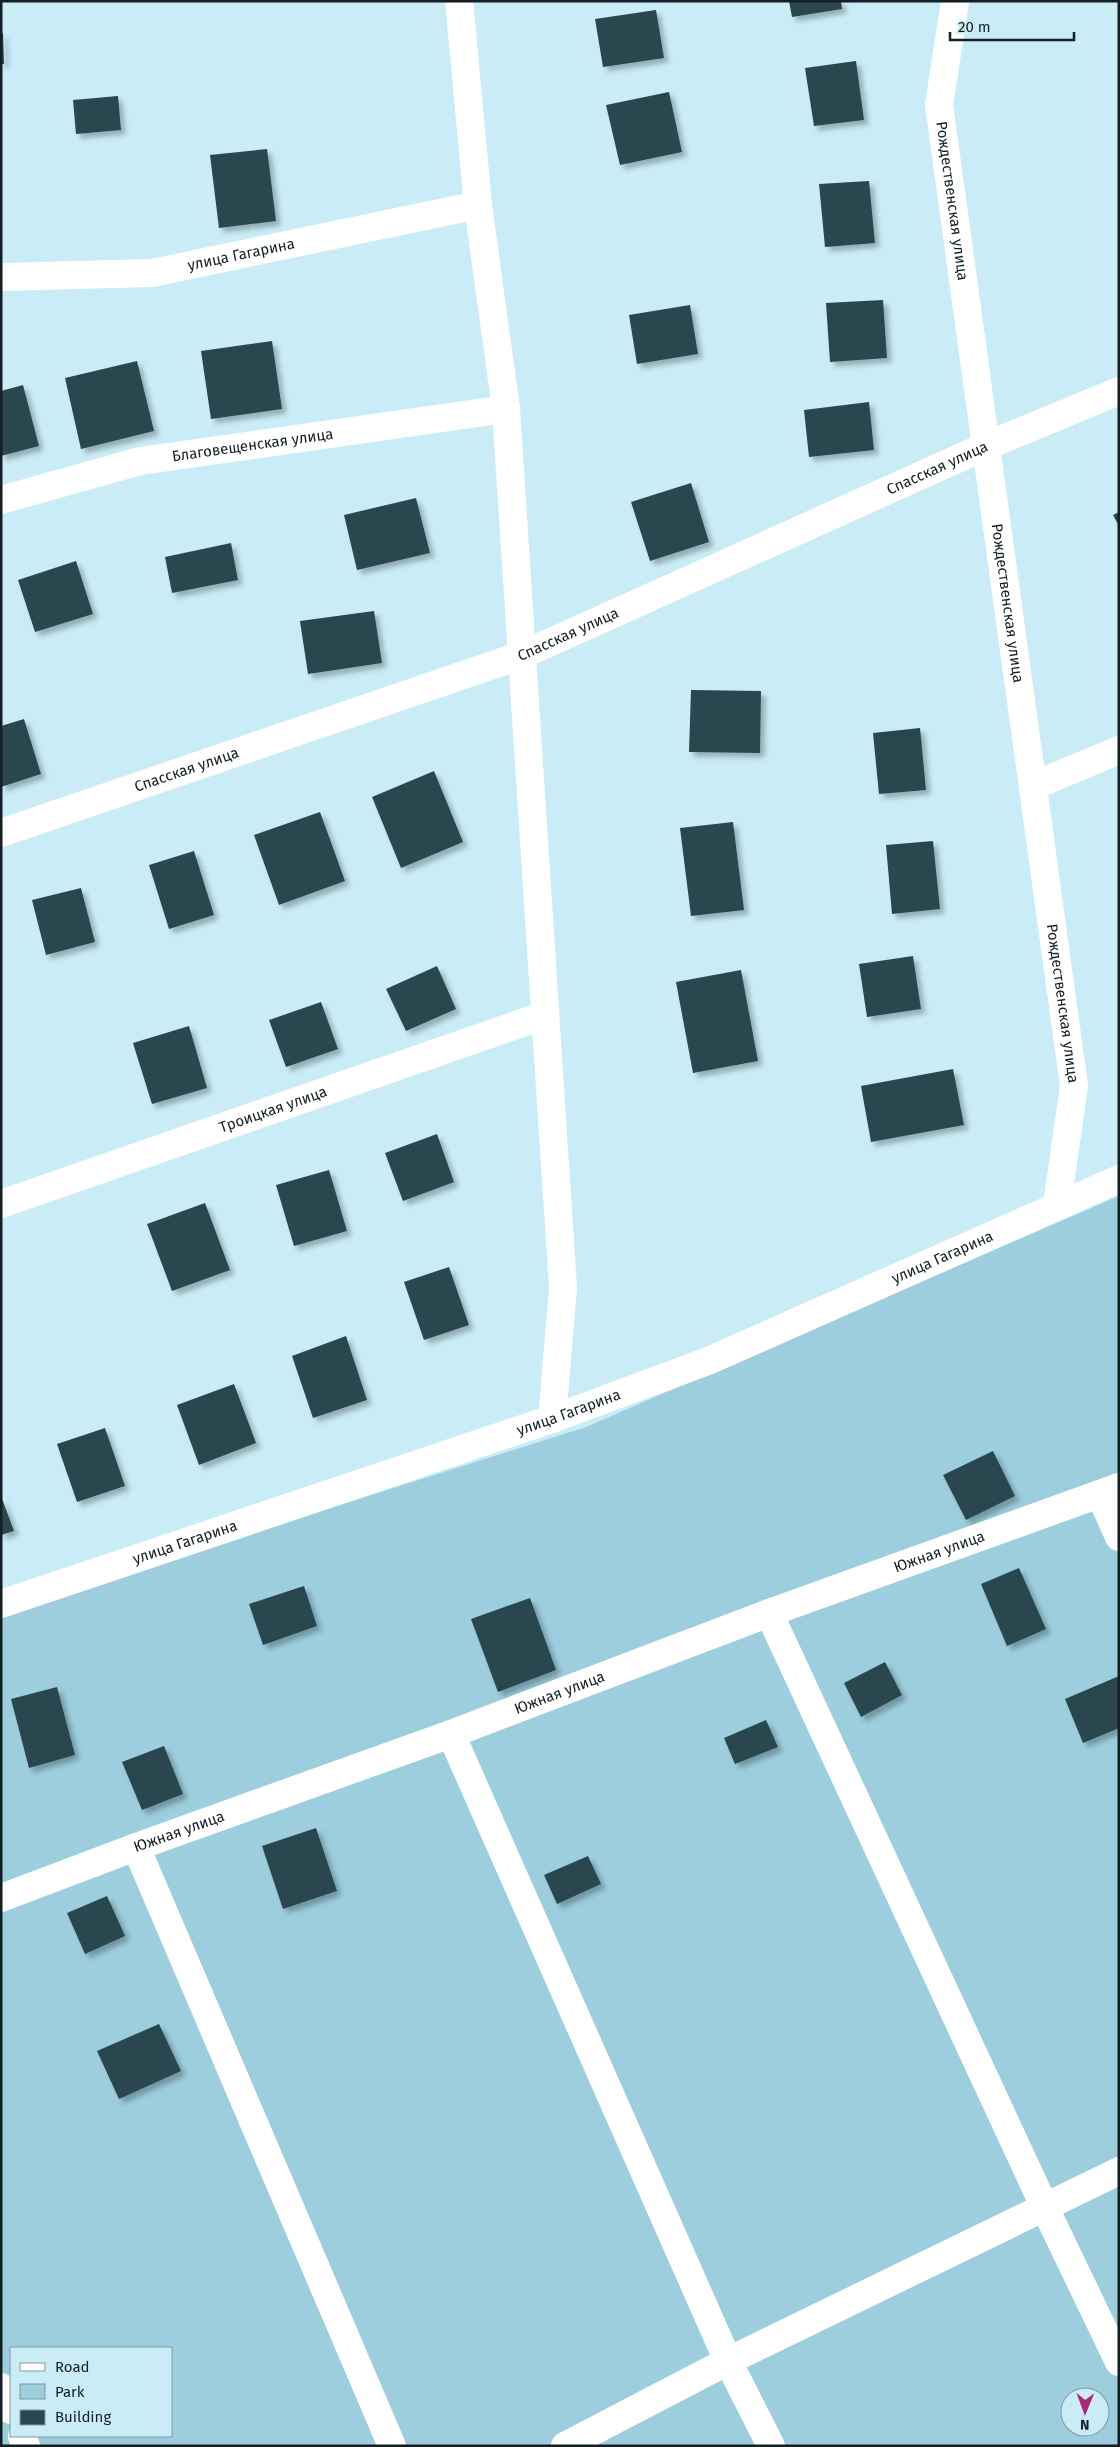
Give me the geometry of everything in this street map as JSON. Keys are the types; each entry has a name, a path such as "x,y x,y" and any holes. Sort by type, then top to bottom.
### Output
{"street":[{"path":"459,1 478,206 506,409 563,1288 552,1419"},
{"name":"Рождественская улица","path":"956,1 939,105 1074,1086 1057,1204"},
{"name":"улица Гагарина","path":"1,277 152,273 478,206"},
{"name":"Спасская улица","path":"1,833 522,655 986,446 1119,391"},
{"name":"Благовещенская улица","path":"1,500 140,461 506,409"},
{"path":"1033,786 1119,750"},
{"name":"Троицкая улица","path":"1,1204 545,1015"},
{"name":"улица Гагарина","path":"1,1604 552,1419 708,1361 1057,1204 1119,1179"},
{"path":"1109,1491 1119,1537"},
{"name":"Южная улица","path":"1,1898 136,1847 451,1734 769,1613 1109,1491"},
{"path":"769,1613 1045,2208 1119,2362"},
{"path":"451,1734 728,2361 771,2446"},
{"path":"136,1847 392,2446"},
{"path":"565,2446 728,2361 1119,2171"},
{"path":"1,2387 10,2408"}],"green space":[{"path":"1119,1196 1119,2446 1,2446 1,1618 154,1564 586,1427"}],"building":[{"path":"789,1 841,1 842,9 792,17"},
{"path":"656,10 664,58 603,67 595,19"},
{"path":"1,33 3,33 4,64 1,64"},
{"path":"856,61 864,120 814,126 805,68"},
{"path":"669,92 682,152 620,165 606,105"},
{"path":"118,96 121,130 76,134 73,100"},
{"path":"267,149 276,221 219,228 210,155"},
{"path":"869,181 875,243 825,247 819,184"},
{"path":"883,300 887,358 830,362 826,303"},
{"path":"690,305 698,354 637,364 629,315"},
{"path":"272,341 282,409 211,419 201,351"},
{"path":"137,361 154,431 81,449 65,378"},
{"path":"23,385 39,446 1,456 1,391"},
{"path":"869,402 874,450 809,457 804,410"},
{"path":"691,483 709,542 650,561 631,502"},
{"path":"416,498 430,553 357,570 344,515"},
{"path":"1119,512 1119,526 1113,515"},
{"path":"231,543 238,580 172,593 165,557"},
{"path":"76,561 93,614 35,632 18,580"},
{"path":"374,611 382,663 308,674 300,621"},
{"path":"691,690 761,691 760,753 689,752"},
{"path":"24,719 41,774 1,787 1,726"},
{"path":"920,728 926,790 879,794 873,733"},
{"path":"434,771 463,842 401,868 372,797"},
{"path":"320,812 345,881 279,905 254,835"},
{"path":"733,822 744,910 691,916 680,828"},
{"path":"933,841 940,909 892,914 886,845"},
{"path":"194,851 214,915 169,929 149,865"},
{"path":"81,888 95,942 46,955 32,900"},
{"path":"913,956 921,1009 867,1017 859,964"},
{"path":"437,966 456,1009 406,1031 386,989"},
{"path":"741,970 758,1061 693,1073 676,982"},
{"path":"321,1002 338,1049 286,1067 269,1020"},
{"path":"189,1026 207,1088 152,1104 133,1043"},
{"path":"953,1069 964,1125 871,1142 861,1086"},
{"path":"437,1134 454,1182 403,1201 385,1153"},
{"path":"329,1170 347,1231 294,1246 276,1185"},
{"path":"205,1203 230,1270 172,1291 147,1224"},
{"path":"449,1267 469,1325 424,1340 404,1282"},
{"path":"346,1336 367,1400 313,1418 292,1356"},
{"path":"234,1384 256,1443 199,1465 177,1405"},
{"path":"105,1428 125,1486 77,1502 57,1444"},
{"path":"993,1451 1015,1496 966,1520 943,1475"},
{"path":"1,1496 14,1531 1,1535"},
{"path":"1019,1568 1046,1629 1007,1646 981,1584"},
{"path":"304,1586 317,1626 263,1645 249,1604"},
{"path":"530,1598 556,1670 498,1692 471,1619"},
{"path":"885,1662 902,1695 861,1717 844,1683"},
{"path":"1119,1676 1119,1728 1083,1743 1065,1699"},
{"path":"57,1687 75,1755 29,1768 11,1699"},
{"path":"766,1720 778,1747 735,1764 724,1738"},
{"path":"164,1746 183,1794 142,1810 122,1762"},
{"path":"316,1828 337,1891 283,1909 262,1846"},
{"path":"588,1856 601,1884 557,1904 544,1875"},
{"path":"107,1896 125,1936 85,1954 67,1913"},
{"path":"159,2024 181,2071 119,2099 97,2051"}]}
